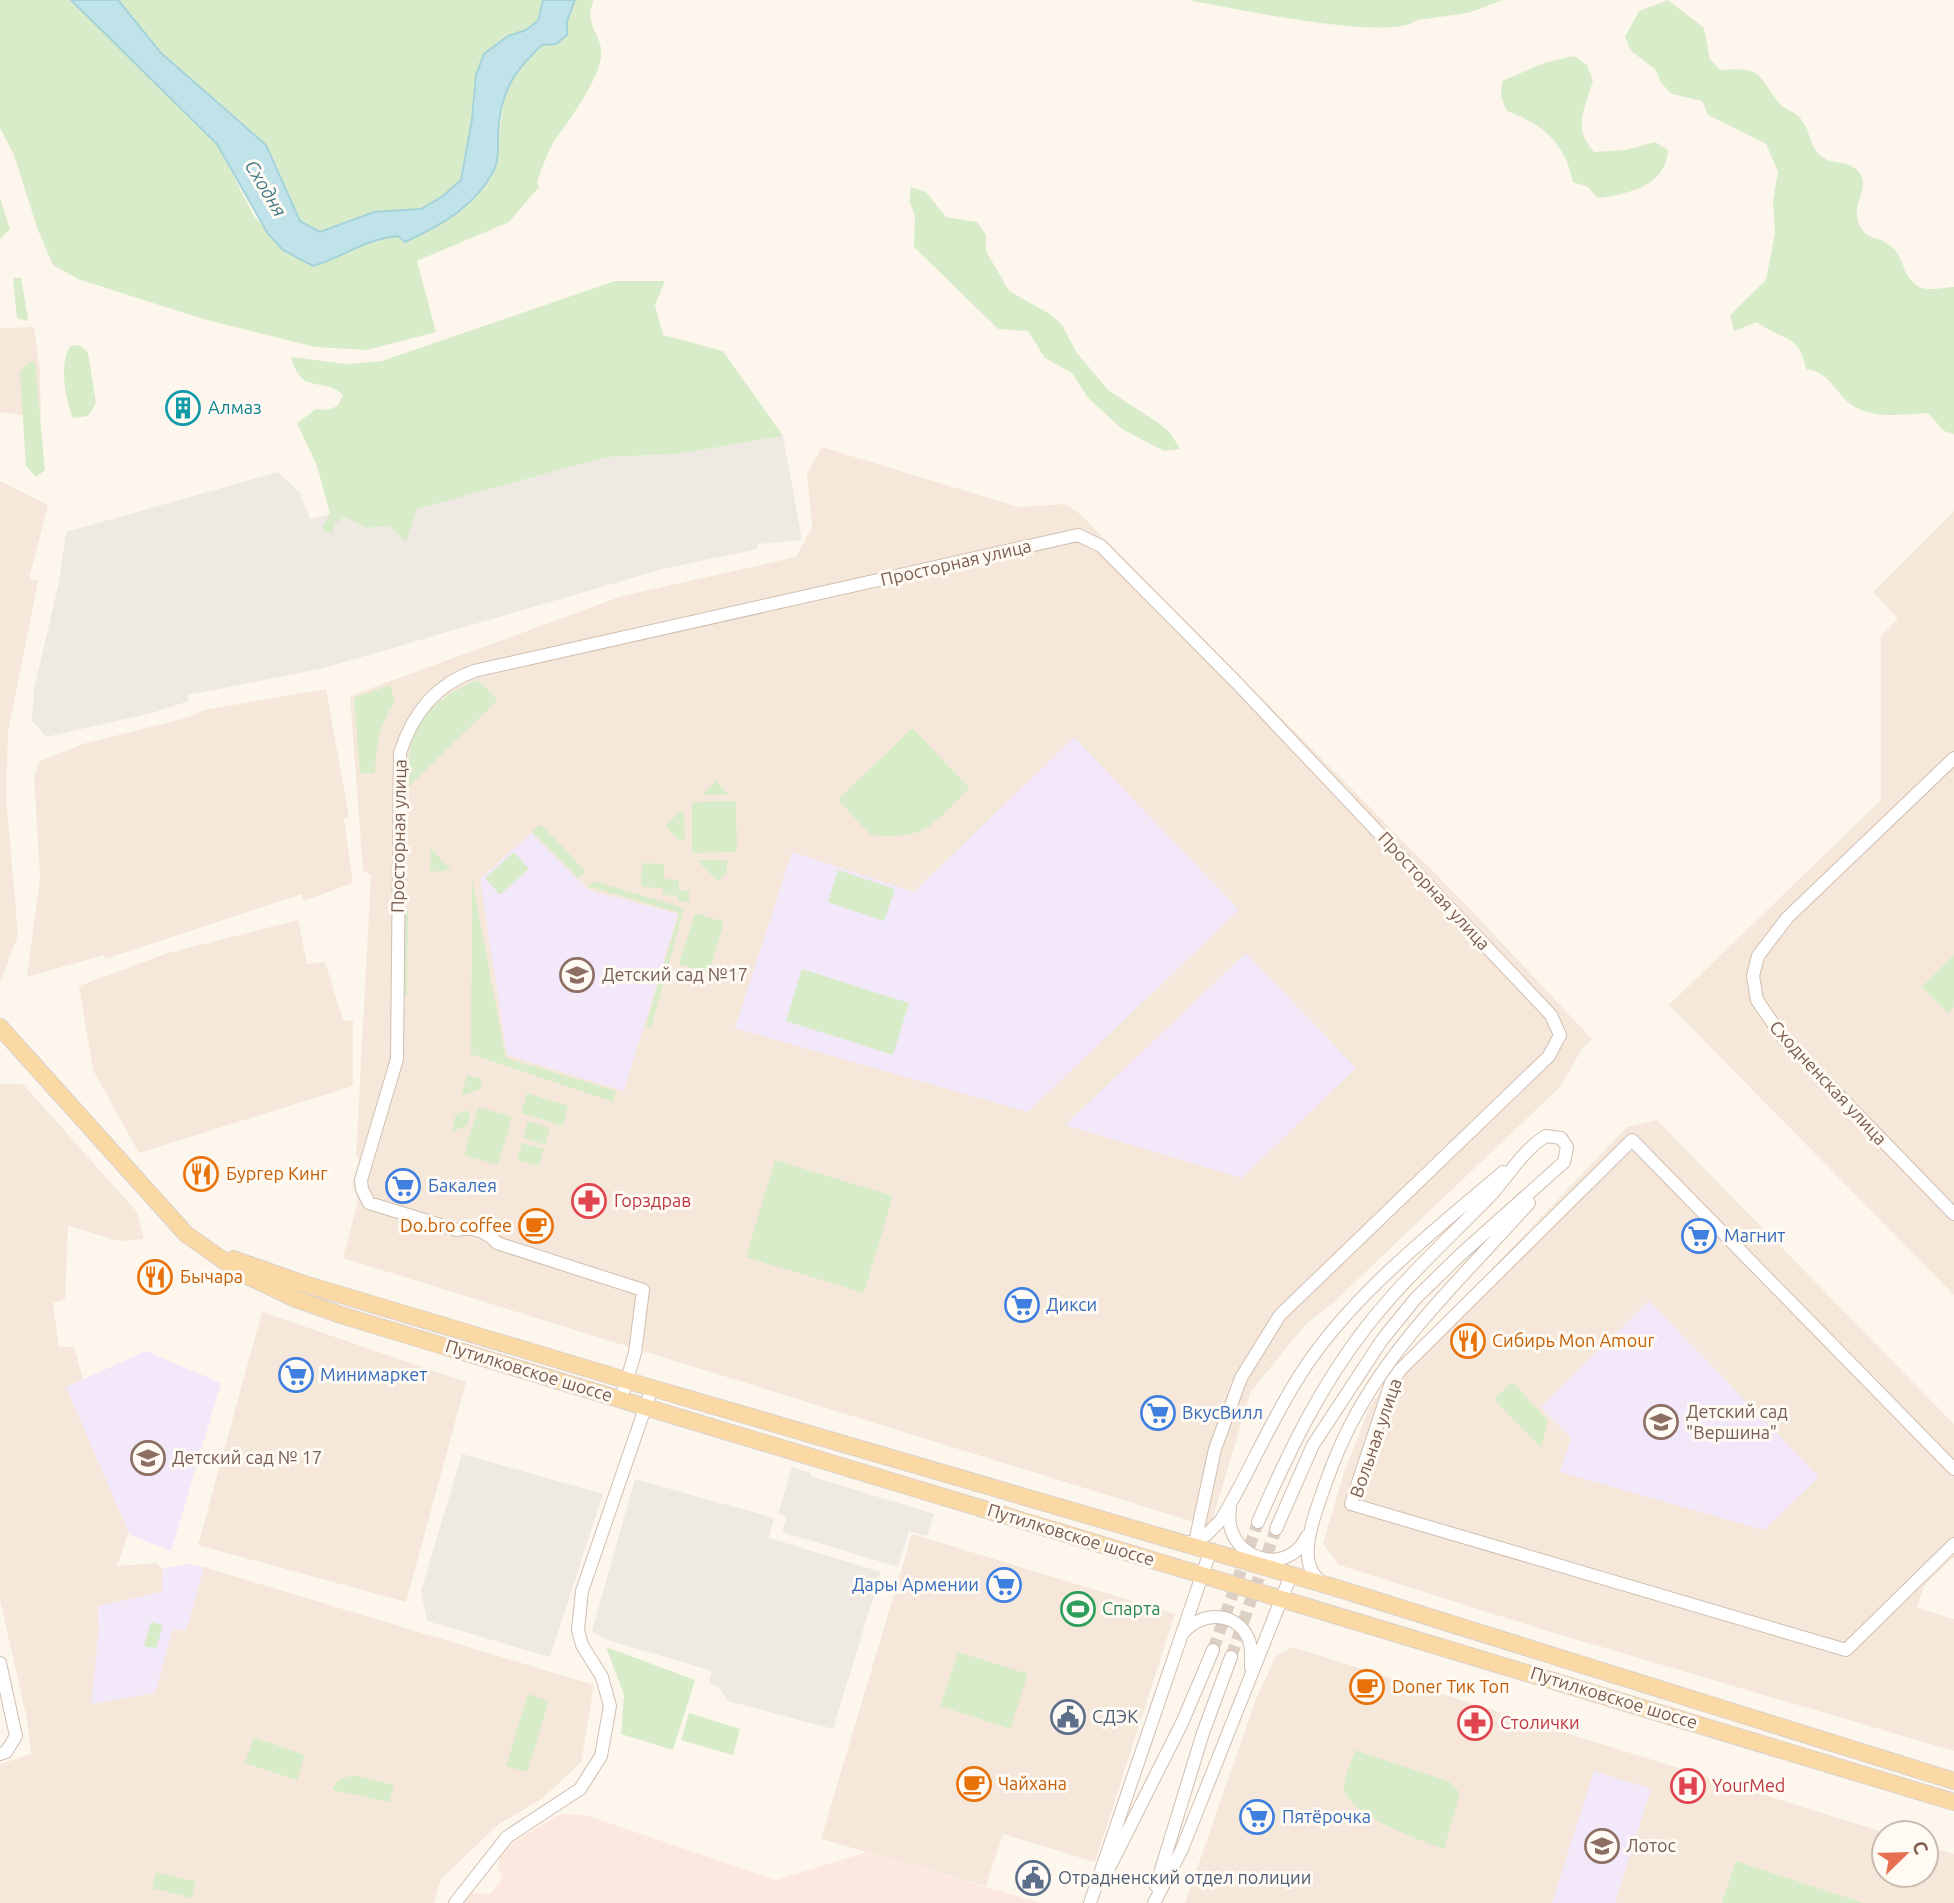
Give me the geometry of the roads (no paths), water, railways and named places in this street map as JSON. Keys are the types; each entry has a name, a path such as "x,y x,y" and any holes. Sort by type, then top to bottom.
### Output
{"main road":[{"name":"Путилковское шоссе","path":"0,1027 160,1207 199,1245 241,1273 296,1299 1954,1802"},
{"name":"Путилковское шоссе","path":"199,1245 301,1283 1191,1544 1954,1781"}],"street":[{"name":"Просторная улица","path":"621,1399 635,1353 642,1290 498,1243 488,1233 466,1227 457,1230 374,1205 362,1189 361,1180 397,1059 400,753 414,718 438,691 474,671 1078,535 1101,546 1246,692 1551,1015 1560,1035 1549,1056 1280,1315 1241,1378 1215,1449 1191,1544"},
{"name":"Сходненская улица","path":"1954,758 1787,919 1758,956 1753,976 1757,1000 1783,1038 1954,1214"},
{"path":"1191,1544 1214,1528 1301,1373 1354,1308 1396,1265 1530,1149 1546,1136 1561,1138 1568,1152 1560,1166 1399,1350 1365,1398 1344,1437 1309,1532 1299,1548 1285,1558 1268,1560 1251,1556 1237,1545 1230,1529 1231,1502"},
{"name":"Вольная улица","path":"1954,1469 1632,1140 1400,1370 1391,1383 1352,1504 1846,1650 1954,1544"},
{"path":"1258,1522 1294,1438 1366,1327 1402,1284 1502,1184 1530,1149"},
{"path":"1276,1529 1313,1446 1382,1340 1416,1298 1560,1166"},
{"path":"455,1903 506,1837 580,1788 601,1756 609,1697 602,1678 582,1645 578,1615 582,1591 652,1388"},
{"path":"1309,1532 1309,1565 1318,1580 1327,1586"},
{"path":"1091,1903 1210,1552"},
{"path":"1153,1903 1182,1849 1291,1575"},
{"path":"1182,1635 1200,1619 1211,1616 1233,1622 1248,1639 1251,1675"},
{"path":"1091,1903 1182,1723 1213,1650"},
{"path":"1153,1903 1203,1733 1231,1657"},
{"path":"0,1662 16,1736 6,1752 0,1754"}],"water":[{"name":"Сходня","path":"71,0 118,0 161,53 266,145 300,221 320,232 374,212 421,209 443,196 461,180 472,119 476,75 484,54 508,36 526,30 538,21 543,0 575,0 567,21 567,35 556,44 542,45 509,85 499,120 496,164 476,195 443,222 405,242 398,236 386,238 313,266 283,250 268,234 217,144"}],"tunnel":[{"path":"1213,1650 1258,1522"},
{"path":"1231,1657 1276,1529"}],"place":[{"name":"Алмаз","path":"183,408"},
{"name":"Детский сад №17","path":"577,975"},
{"name":"Бургер Кинг","path":"201,1174"},
{"name":"Бакалея","path":"403,1186"},
{"name":"Горздрав","path":"589,1201"},
{"name":"Do.bro coffee","path":"536,1226"},
{"name":"Магнит","path":"1699,1236"},
{"name":"Бычара","path":"155,1277"},
{"name":"Дикси","path":"1022,1305"},
{"name":"Сибирь Mon Amour","path":"1468,1341"},
{"name":"Минимаркет","path":"296,1375"},
{"name":"ВкусВилл","path":"1158,1413"},
{"name":"Детский сад \"Вершина\"","path":"1661,1422"},
{"name":"Детский сад № 17","path":"148,1458"},
{"name":"Дары Армении","path":"1004,1585"},
{"name":"Спарта","path":"1078,1609"},
{"name":"Doner Тик Топ","path":"1367,1687"},
{"name":"СДЭК","path":"1068,1717"},
{"name":"Столички","path":"1475,1723"},
{"name":"Чайхана","path":"974,1784"},
{"name":"YourMed","path":"1688,1786"},
{"name":"Пятёрочка","path":"1257,1817"},
{"name":"Лотос","path":"1602,1846"},
{"name":"Отрадненский отдел полиции","path":"1033,1878"}]}
